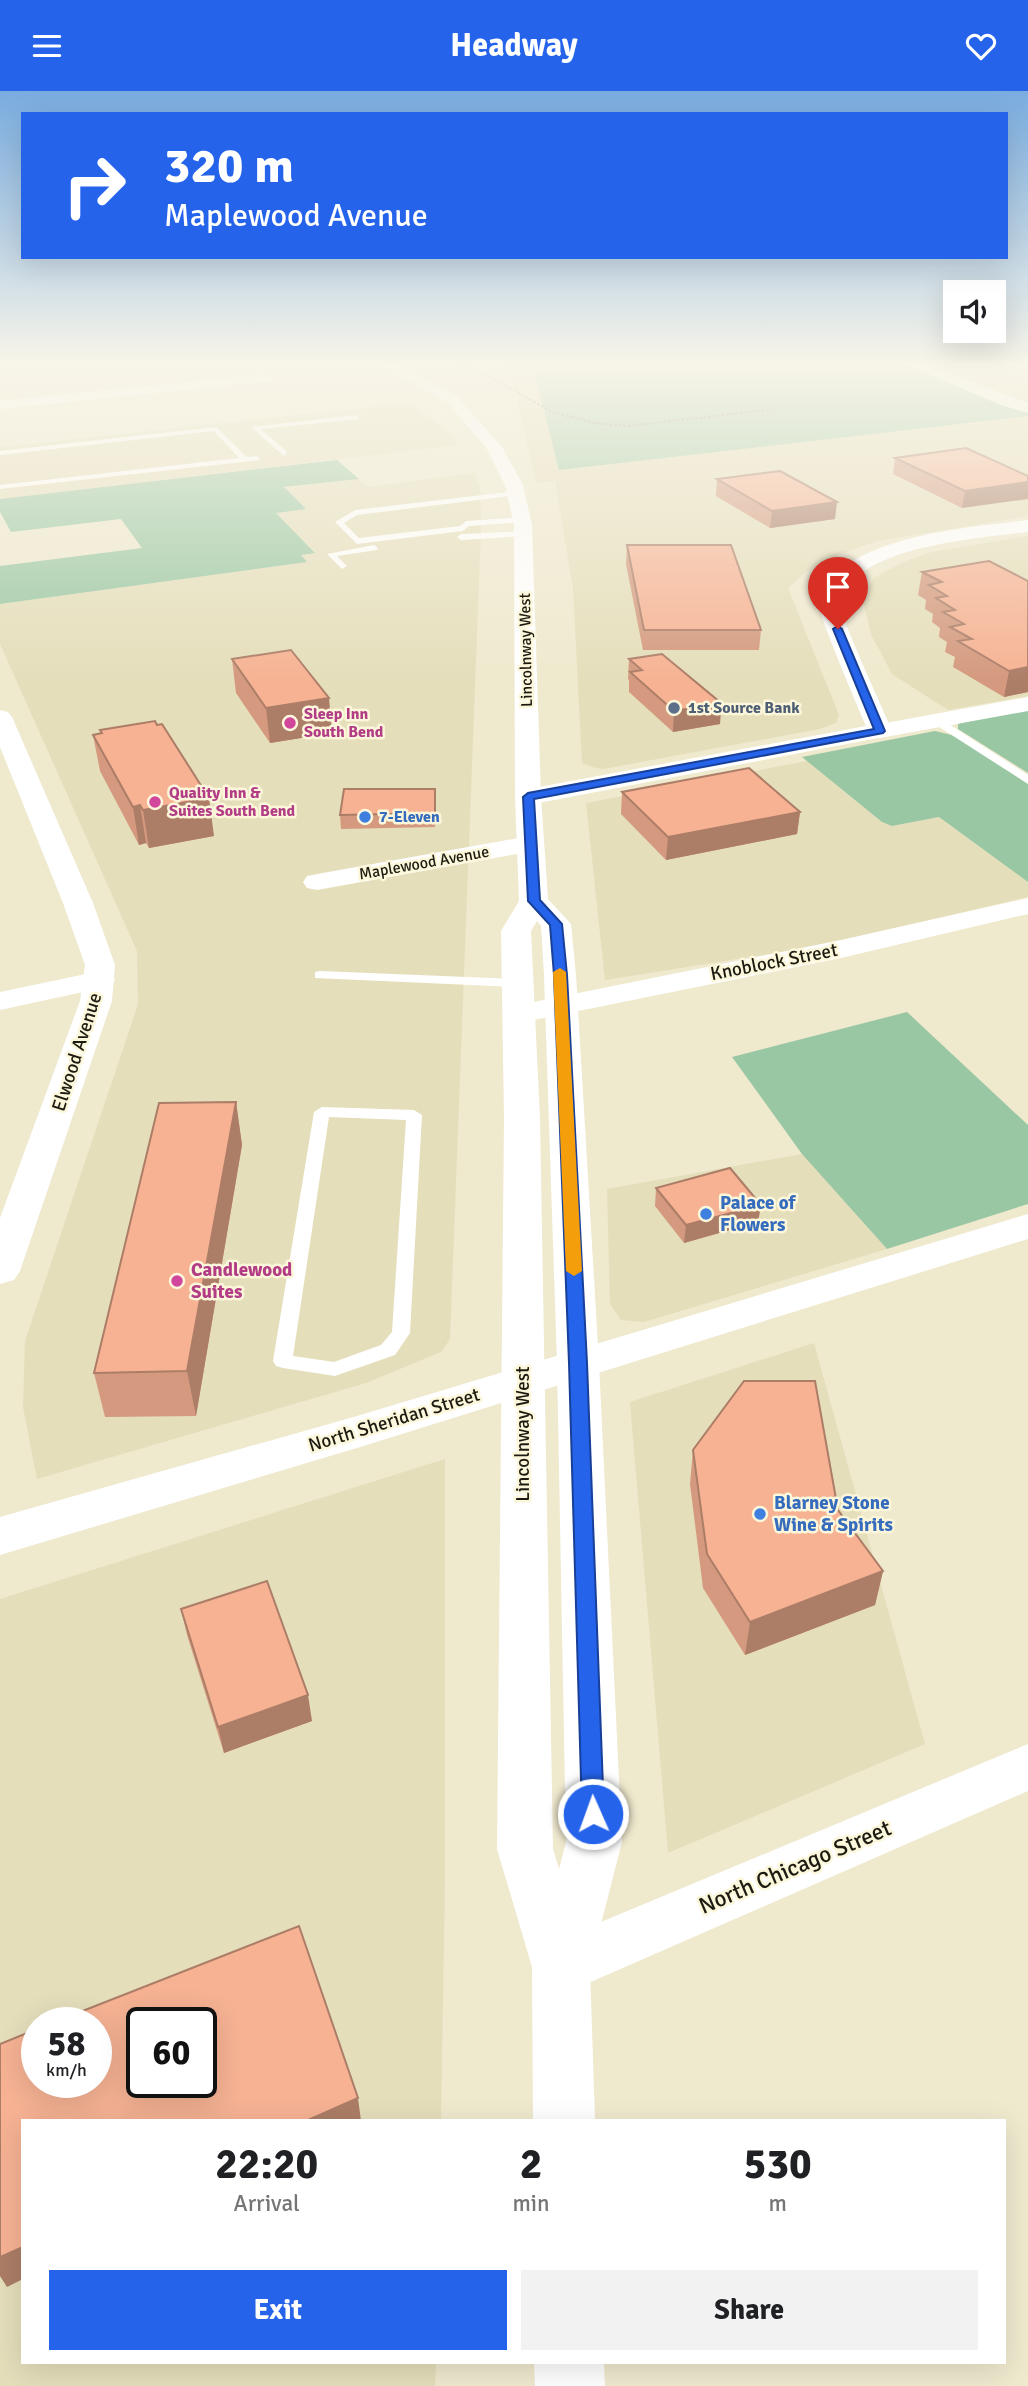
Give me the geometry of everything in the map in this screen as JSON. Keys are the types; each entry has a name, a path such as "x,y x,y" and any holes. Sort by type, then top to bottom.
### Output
{"main road":[{"name":"Lincolnway West","path":"507,469 516,493 522,526 528,797 534,901 516,931 522,1118 525,1849 561,1967 564,2119"},
{"path":"528,797 880,731 830,611 831,596 836,585 856,566 890,551 915,544 1028,526"},
{"name":"Elwood Avenue","path":"0,717 78,902 100,965 100,980 92,1014 3,1255"},
{"name":"Lincolnway West","path":"534,901 556,924 578,1363 594,1842 561,1967"},
{"name":"North Sheridan Street","path":"0,1536 522,1382 1028,1226"},
{"path":"569,2364 570,2386"}],"street":[{"path":"880,731 1028,704"},
{"name":"Maplewood Avenue","path":"317,881 530,844"},
{"name":"Knoblock Street","path":"519,998 561,1004 841,949 1028,906"},
{"path":"0,1001 100,980"},
{"name":"North Chicago Street","path":"561,1967 1028,1767"}],"lane":[{"path":"0,488 160,469"},
{"path":"466,524 463,528 357,541 339,522 355,513 516,493"},
{"path":"439,503 448,510"},
{"path":"457,517 466,524 522,526"},
{"path":"342,566 331,554 522,526"},
{"path":"937,721 1028,780"},
{"path":"320,975 519,998"},
{"path":"322,1112 414,1115 401,1333 388,1350 335,1369 283,1361 322,1112"}],"shaded area":[{"path":"0,469 254,469 0,499"},
{"path":"533,469 1028,469 1028,516 877,541 836,556 806,572 788,588 839,715 836,723 820,729 603,769 582,763 573,589 555,481 536,483"},
{"path":"475,473 480,487 481,531 450,1339 441,1352 366,1383 37,1479 23,1407 25,1341 138,1004 137,951 0,644 0,604 307,562 300,555 315,552 276,513 305,508 283,488 359,479 368,487"},
{"path":"1028,536 1028,696 948,710 892,674 871,634 862,597 874,578 903,562 932,552"},
{"path":"807,761 882,822 893,826 939,817 1028,882 1028,897 813,947 605,980 586,803"},
{"path":"802,1154 887,1249 644,1322 621,1320 610,1304 607,1189"},
{"path":"814,1343 925,1744 668,1853 630,1402"},
{"path":"445,1459 445,1877 441,2119 21,2119 21,2364 436,2364 435,2386 0,2386 0,1599"}],"green space":[{"path":"258,469 348,469 359,479 284,487 306,509 276,513 315,553 301,555 307,562 0,604 0,566 142,548 121,519 11,532 0,512 0,499"},
{"path":"1028,710 1028,773 958,729 958,724 964,722"},
{"path":"935,731 956,736 1028,783 1028,882 939,817 892,826 882,822 802,757"},
{"path":"907,1012 1028,1125 1028,1204 887,1249 802,1154 732,1057"}],"building":[{"path":"919,469 1013,469 1028,476 1028,482 965,491"},
{"path":"780,471 837,502 772,511 717,479"},
{"path":"627,545 731,545 761,630 644,630"},
{"path":"989,561 1028,581 1028,667 1009,671 958,641 972,639 950,627 964,624 943,612 955,610 936,598 947,596 929,585 942,582 922,572"},
{"path":"291,650 329,698 266,708 232,659"},
{"path":"662,654 721,703 674,711 630,672 642,670 629,659"},
{"path":"155,721 157,725 162,724 209,798 143,810 140,805 133,807 93,735 102,733 100,730"},
{"path":"749,768 800,812 668,837 622,792"},
{"path":"344,789 435,789 435,813 340,815"},
{"name":"Candlewood Suites","path":"236,1102 187,1371 94,1373 159,1103"},
{"path":"730,1168 761,1205 686,1225 656,1188"},
{"name":"Blarney Stone Wine & Spirits","path":"744,1381 815,1381 838,1510 883,1571 750,1622 707,1554 693,1450"},
{"path":"267,1581 308,1695 218,1727 181,1609"},
{"path":"299,1926 358,2098 311,2119 21,2119 21,2248 0,2257 0,2044 21,2035 21,2098 112,2098 112,2007 93,2007"}],"slow traffic":[{"path":"560,972 574,1271"}],"place":[{"name":"1st Source Bank","path":"674,708"},
{"name":"Sleep Inn South Bend","path":"290,723"},
{"name":"Quality Inn & Suites South Bend","path":"155,802"},
{"name":"7-Eleven","path":"365,817"},
{"name":"Palace of Flowers","path":"706,1214"},
{"name":"Candlewood Suites","path":"177,1281"},
{"name":"Blarney Stone Wine & Spirits","path":"760,1514"}],"route":[{"path":"593,1814 578,1363 560,975 556,924 534,901 528,797 880,731 838,629"}]}
